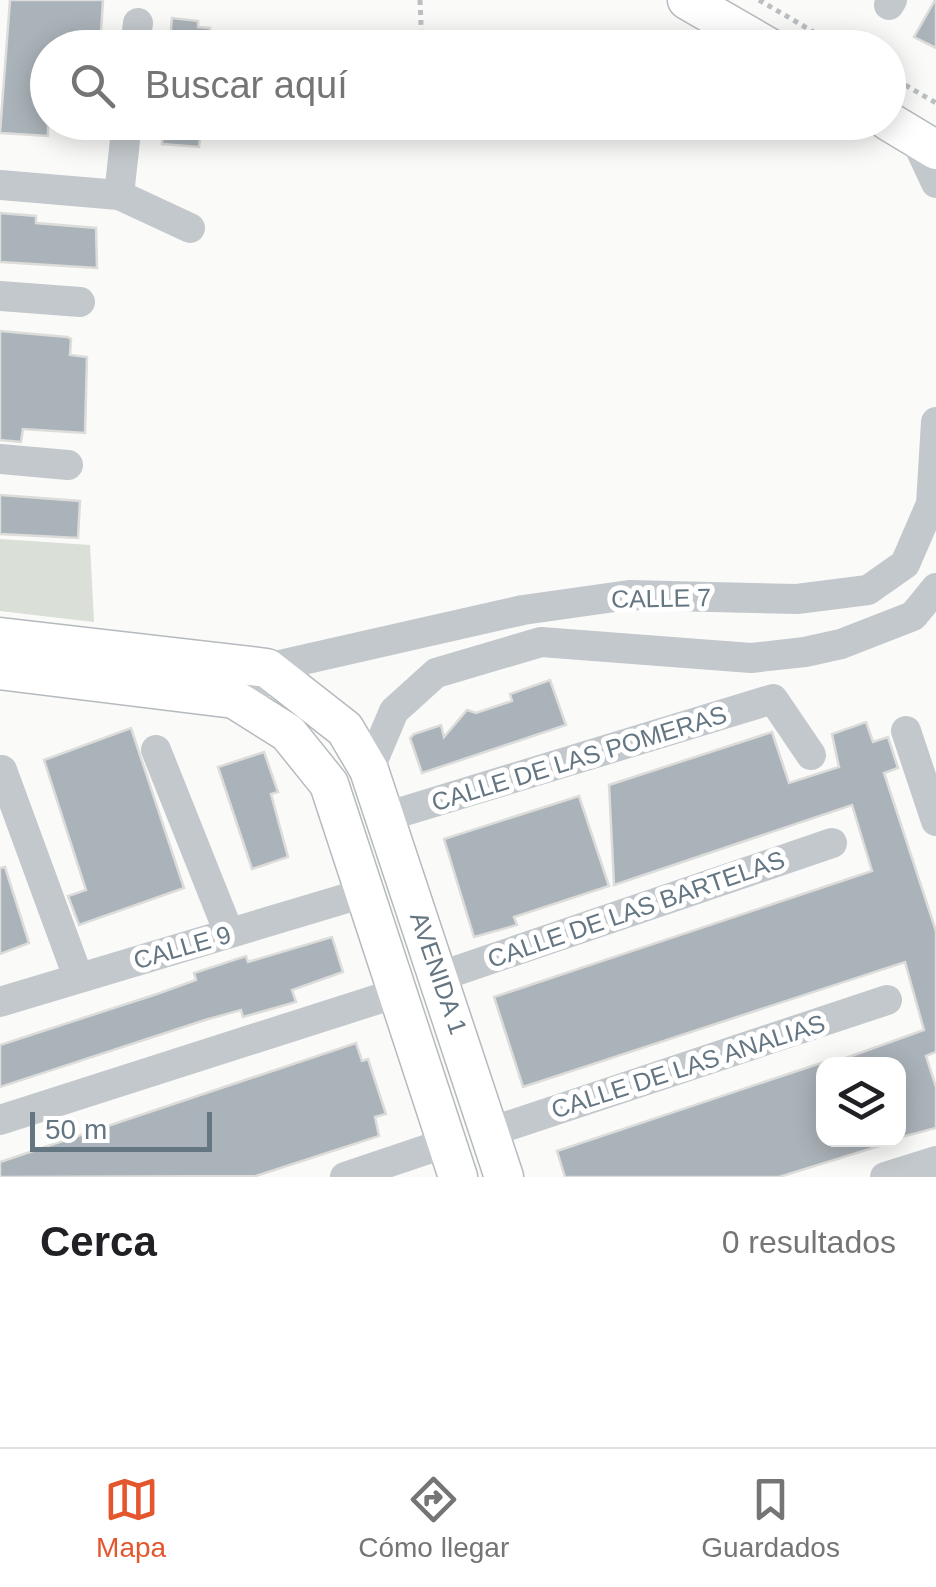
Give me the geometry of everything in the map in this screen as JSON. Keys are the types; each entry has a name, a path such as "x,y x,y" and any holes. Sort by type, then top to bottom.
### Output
{"main road":[{"path":"687,0 739,30"},
{"name":"CALLE 7","path":"0,637 267,668"},
{"path":"267,668 344,729 369,770"},
{"path":"0,670 149,686 234,699 247,706"},
{"name":"AVENIDA 1","path":"247,706 288,734 329,784 452,1160"},
{"name":"AVENIDA 1","path":"369,770 456,1022 504,1177"}],"street":[{"path":"913,136 936,182"},
{"path":"119,195 125,140"},
{"path":"0,185 119,195 190,228"},
{"path":"0,296 80,302"},
{"name":"CALLE 7","path":"267,668 523,610 629,595 797,600 868,590 905,564 931,504 936,422"},
{"path":"0,459 68,465"},
{"name":"CALLE 7","path":"369,770 394,711 436,673 541,642 750,658 805,652 841,644 913,616 936,588"},
{"path":"247,706 267,668"},
{"name":"CALLE DE LAS POMERAS","path":"385,817 773,699 811,755"},
{"path":"906,730 936,821"},
{"path":"156,750 229,934"},
{"path":"2,770 78,977"},
{"name":"CALLE DE LAS BARTELAS","path":"440,976 832,843"},
{"name":"CALLE 9","path":"0,1002 364,893"},
{"path":"0,1120 397,993"},
{"name":"CALLE DE LAS ANALIAS","path":"490,1132 887,1000"},
{"path":"412,1036 456,1022"},
{"path":"345,1177 452,1160"},
{"path":"885,1177 936,1161"}],"path":[{"path":"420,0 421,30"},
{"path":"760,0 811,30"},
{"path":"906,86 936,103"}],"shaded area":[{"path":"0,539 90,545 94,622 0,611"}],"building":[{"path":"10,0 103,0 101,30 30,30 30,135 0,133"},
{"path":"936,0 936,48 914,37"},
{"path":"172,18 198,21 198,27 210,28 210,30 171,30"},
{"path":"162,140 200,140 199,147 162,144"},
{"path":"0,213 36,216 36,223 96,228 97,268 0,262"},
{"path":"0,331 67,337 71,339 70,355 87,357 85,433 23,429 21,442 0,440"},
{"path":"0,495 80,501 78,538 0,534"},
{"path":"550,680 566,725 422,773 410,738 414,734 441,725 444,737 467,710 476,713 512,701 510,694"},
{"path":"866,722 873,742 888,737 898,768 884,773 936,931 936,1052 926,1056 936,1087 936,1128 906,1136 906,1057 849,1057 924,1030 905,962 523,1087 494,997 872,871 852,805 614,885 609,785 772,732 789,783 839,767 832,734"},
{"path":"131,728 184,888 79,925 68,896 86,890 44,760"},
{"path":"264,752 278,792 271,794 288,857 252,869 218,767"},
{"path":"579,796 609,886 514,917 517,925 474,937 444,839"},
{"path":"5,867 29,943 0,954 0,868"},
{"path":"332,937 343,972 292,990 296,1002 243,1017 241,1010 205,1020 0,1087 0,1045 196,980 194,973 246,956 248,962"},
{"path":"356,1043 362,1061 368,1059 386,1114 375,1117 379,1136 256,1176 0,1177 0,1162"},
{"path":"816,1065 816,1147 876,1147 779,1177 565,1177 557,1151"}]}
